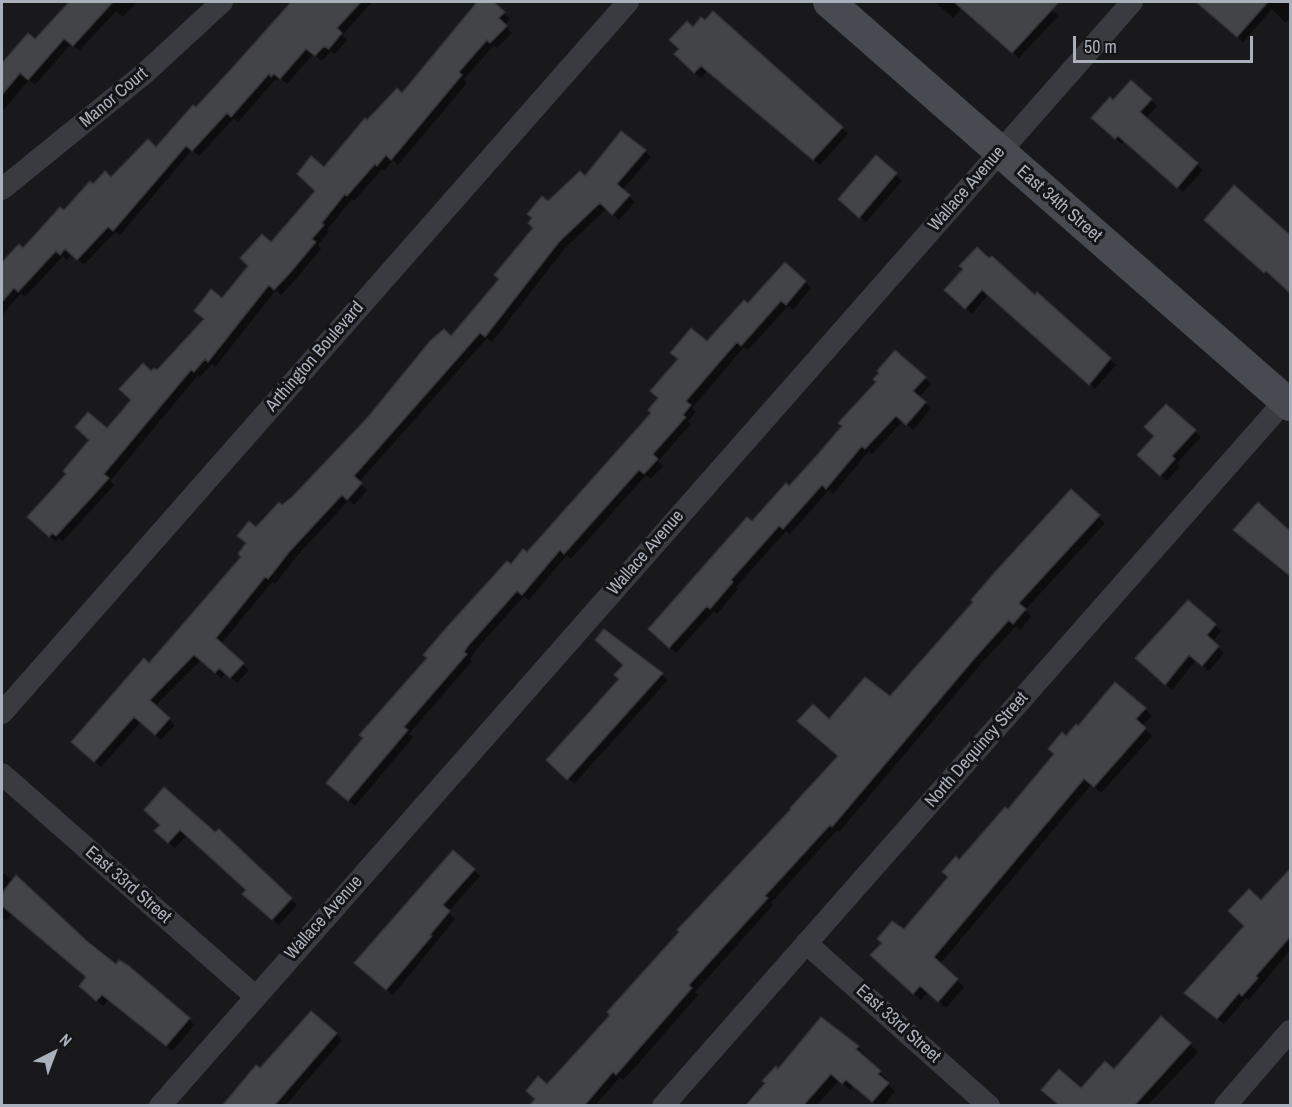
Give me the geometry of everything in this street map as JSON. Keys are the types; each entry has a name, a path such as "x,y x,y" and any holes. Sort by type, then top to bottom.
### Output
{"main road":[{"name":"East 34th Street","path":"829,2 999,152 1289,400"}],"street":[{"name":"Manor Court","path":"2,189 145,73 222,2"},
{"name":"Arthington Boulevard","path":"2,713 628,2"},
{"name":"Wallace Avenue","path":"160,1106 1132,2"},
{"name":"North Dequincy Street","path":"663,1106 1289,400"},
{"name":"East 33rd Street","path":"2,774 255,996"},
{"name":"East 33rd Street","path":"806,943 989,1106"},
{"path":"1225,1106 1290,1031"}],"building":[{"path":"69,2 113,2 73,46 64,39 28,80 20,73 2,95 2,63 28,33 35,39"},
{"path":"291,2 361,2 337,28 342,33 329,49 324,46 315,56 306,49 280,79 274,74 271,77 269,74 231,117 227,113 192,151 186,146 113,231 108,227 77,260 65,249 60,255 56,251 18,292 14,288 2,302 2,262 19,244 23,248 60,207 64,210 90,181 93,184 105,171 111,177 148,139 156,147 193,105 196,107"},
{"path":"477,2 494,2 505,12 499,18 507,26 490,43 487,40 459,72 462,75 391,160 386,155 347,196 345,194 312,239 316,242 290,273 274,290 269,285 208,362 205,359 194,372 191,370 104,474 109,478 56,536 52,533 49,537 27,517 66,474 63,471 89,440 75,427 88,412 107,428 131,400 119,389 143,363 151,371 154,368 157,370 204,319 194,311 211,289 222,298 248,266 240,258 262,234 271,242 315,191 297,174 311,156 324,167 365,118 367,120 397,88 402,93"},
{"path":"954,2 1059,2 1012,53"},
{"path":"1196,2 1268,2 1237,37"},
{"path":"713,11 843,127 813,160 701,66 694,73 674,54 679,49 669,40 687,21 693,27 701,17 705,20"},
{"path":"1131,80 1152,99 1140,112 1198,163 1177,188 1118,136 1115,139 1091,118 1110,97 1113,100"},
{"path":"621,131 646,150 617,184 630,195 612,215 600,203 559,242 485,337 480,333 354,476 362,483 347,500 342,495 290,551 268,579 265,577 216,638 244,663 230,678 219,668 215,673 194,655 150,700 170,718 155,735 134,717 94,762 71,742 144,658 149,663 241,557 238,554 246,543 237,536 249,521 256,527 279,502 282,505 293,496 368,417 430,341 444,329 451,336 499,279 494,275 533,228 528,223 532,218 527,214 542,196 548,201 580,171 585,176"},
{"path":"876,155 897,173 859,218 838,199"},
{"path":"1234,185 1290,235 1290,293 1204,220"},
{"path":"977,247 989,258 992,256 1035,295 1037,292 1111,358 1089,385 982,290 965,309 944,290 963,269 959,266"},
{"path":"785,262 806,281 786,305 781,301 741,346 737,342 686,401 691,405 683,415 686,417 653,454 658,459 644,474 639,470 564,554 560,550 522,595 517,591 468,646 464,652 467,654 404,727 408,730 348,801 326,783 363,738 359,735 427,658 423,655 447,627 507,561 511,564 523,549 527,552 651,413 648,410 658,398 650,391 678,359 670,353 691,328 707,341 744,300 748,303"},
{"path":"895,350 926,377 913,391 926,402 906,425 896,416 865,449 862,446 826,489 822,485 783,529 779,526 731,580 733,582 710,609 707,606 669,648 648,629 747,517 752,521 786,483 789,486 819,453 842,426 838,423 876,382 873,379 879,373 877,371"},
{"path":"1166,404 1196,430 1172,456 1175,459 1160,476 1137,455 1154,436 1144,427"},
{"path":"1071,489 1100,515 1019,603 1026,609 1013,624 1009,620 832,827 830,825 765,896 768,898 689,985 692,988 616,1075 613,1072 584,1106 529,1106 535,1099 526,1091 538,1076 547,1084 610,1015 607,1012 679,932 677,930 838,756 797,721 813,704 829,719 865,677 890,696 973,602 971,600 995,572"},
{"path":"1258,502 1290,531 1290,576 1233,530"},
{"path":"1188,600 1216,624 1207,635 1219,646 1202,666 1189,655 1165,685 1135,658"},
{"path":"604,629 663,673 567,780 546,760 619,679 614,675 623,665 595,640"},
{"path":"1115,682 1146,708 1136,719 1146,728 1094,787 1084,779 934,957 958,979 938,1002 920,986 913,994 870,955 882,943 877,939 892,921 904,929 948,877 942,872 956,856 959,860 1005,807 1008,809 1054,754 1048,749 1062,732 1066,736 1076,724 1078,726"},
{"path":"164,787 215,832 219,829 292,898 272,920 242,894 246,890 180,830 168,843 154,831 160,825 144,810"},
{"path":"453,850 475,869 443,905 450,911 430,935 432,936 386,990 354,963"},
{"path":"1290,869 1290,937 1242,996 1239,993 1217,1019 1184,993 1244,926 1228,911 1249,889 1261,900"},
{"path":"16,875 87,941 116,964 119,960 129,966 190,1018 166,1046 102,995 96,1001 79,986 86,977 2,906 2,893"},
{"path":"311,1011 337,1033 274,1106 222,1106 256,1065 260,1068"},
{"path":"1161,1016 1191,1043 1134,1106 1060,1106 1041,1090 1059,1069 1081,1088 1105,1061 1114,1069"},
{"path":"821,1017 859,1046 856,1049 881,1071 878,1074 889,1083 872,1102 846,1080 842,1084 831,1074 803,1106 745,1106 765,1083 762,1081 776,1066 778,1069"}]}
